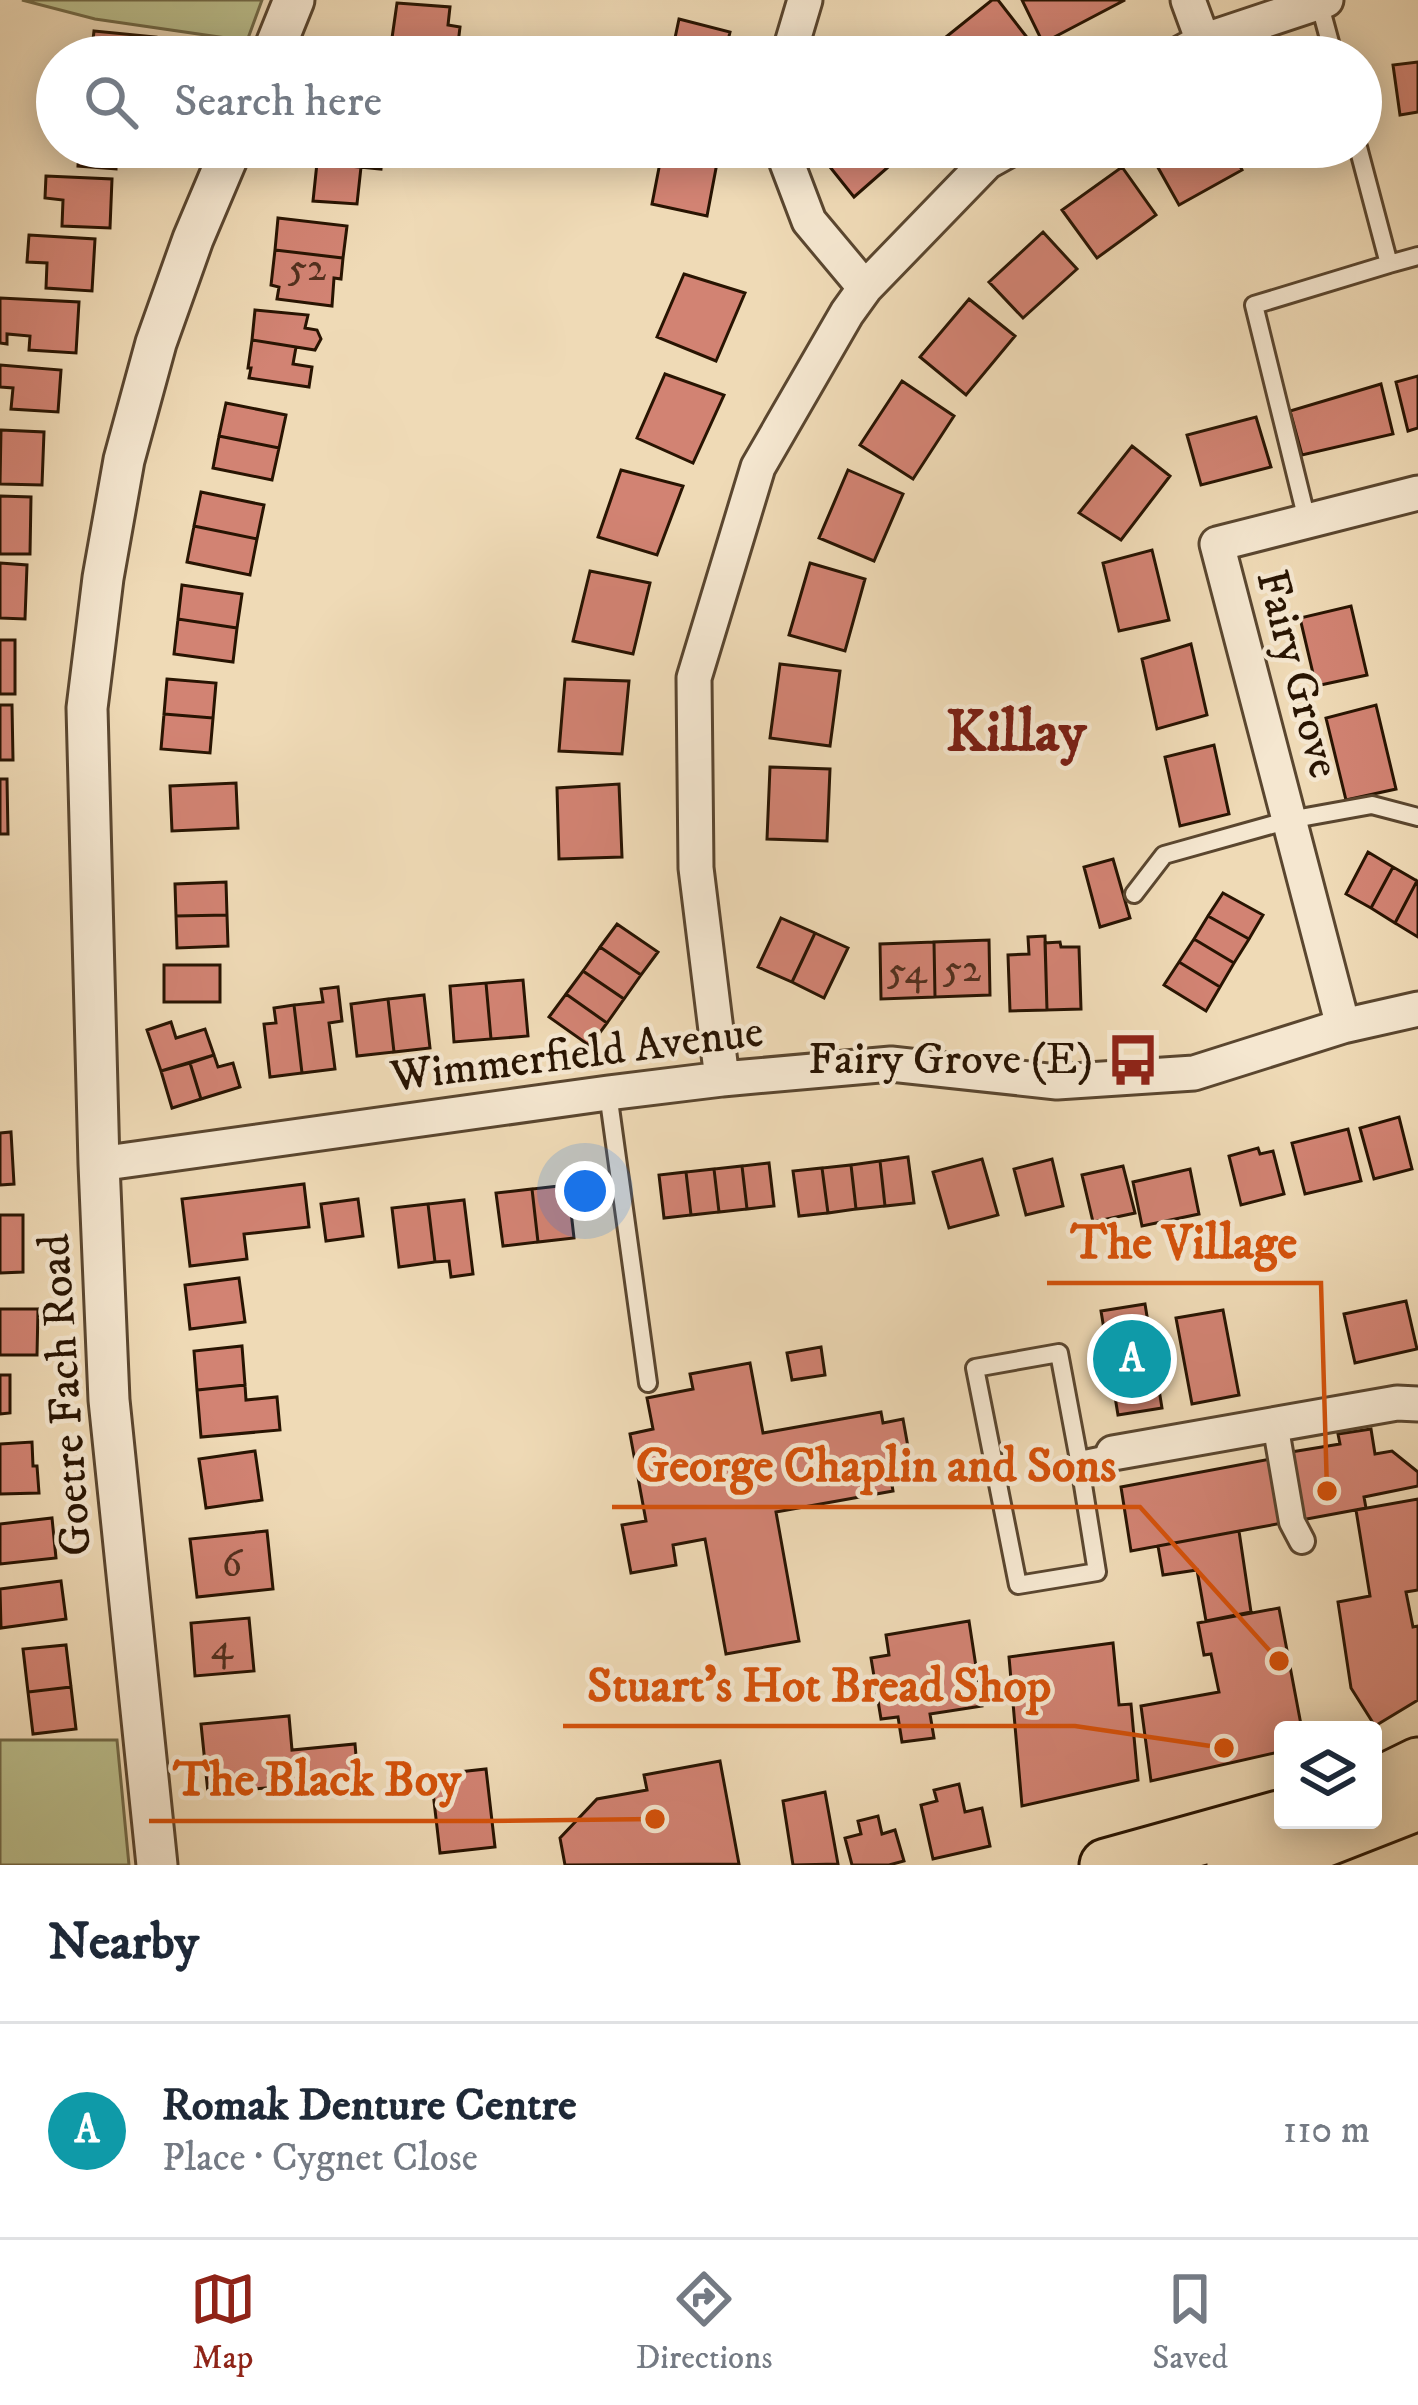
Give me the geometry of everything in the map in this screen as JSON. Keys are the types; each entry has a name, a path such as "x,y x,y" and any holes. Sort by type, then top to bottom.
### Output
{"main road":[{"path":"1382,1782 1418,1764"},
{"path":"1233,1865 1318,1843 1418,1804"},
{"path":"1106,1865 1274,1818"}],"street":[{"path":"279,36 294,0"},
{"path":"794,36 805,0"},
{"path":"1188,0 1188,36"},
{"path":"1225,36 1323,1"},
{"name":"Goetre Fach Road","path":"157,1865 109,1400 87,708 124,460 156,343 223,168"},
{"path":"789,168 809,221 865,288"},
{"path":"722,1079 696,868 694,678 758,467 865,288 981,168"},
{"name":"Fairy Grove","path":"1343,1026 1216,544 1418,493"},
{"name":"Wimmerfield Avenue","path":"99,1164 608,1093 891,1064 1057,1082 1194,1073 1343,1026 1418,1009"},
{"path":"1113,1453 1397,1402 1418,1404"},
{"path":"1274,1424 1292,1522 1302,1541"}],"lane":[{"path":"1323,1 1330,36"},
{"path":"1364,168 1389,264"},
{"path":"1307,520 1255,305 1418,256"},
{"path":"1289,820 1372,805 1418,817"},
{"name":"Fairy Grove","path":"1134,894 1164,855 1289,820"},
{"path":"608,1093 648,1383"},
{"path":"1059,1353 1078,1460 1097,1573 1018,1585 975,1368 1059,1353"},
{"path":"1078,1460 1113,1453"}],"green space":[{"path":"22,0 262,0 249,36 212,36 95,19"},
{"path":"0,1740 117,1740 129,1865 0,1865"}],"building":[{"path":"998,0 1026,36 947,36"},
{"path":"1022,0 1125,0 1056,36 1040,36"},
{"path":"397,3 450,7 448,25 460,27 459,36 392,36"},
{"path":"679,19 730,32 729,36 675,36"},
{"path":"94,31 146,36 93,36"},
{"path":"1418,62 1418,112 1400,115 1393,65"},
{"path":"316,168 361,168 357,204 313,201"},
{"path":"659,168 716,168 707,216 652,204"},
{"path":"831,168 887,168 854,197"},
{"path":"1123,168 1156,215 1097,258 1062,210"},
{"path":"1158,168 1241,168 1242,170 1179,205"},
{"path":"46,176 112,179 110,228 62,226 63,200 45,198"},
{"path":"278,218 347,226 343,258 275,250"},
{"path":"1043,232 1077,269 1023,318 989,282"},
{"path":"29,235 95,239 92,291 46,288 47,263 27,262"},
{"path":"275,250 343,258 341,279 334,278 332,306 277,299 279,287 271,285"},
{"path":"684,274 745,293 716,361 657,337"},
{"path":"0,298 79,302 76,353 29,350 30,336 7,334 7,344 0,343"},
{"path":"969,299 1015,336 966,395 920,357"},
{"path":"255,310 308,315 305,328 317,330 321,339 315,350 252,340"},
{"path":"252,340 296,347 293,364 312,367 309,387 249,378"},
{"path":"0,365 61,370 58,412 11,409 13,388 0,387"},
{"path":"665,374 724,395 693,463 637,438"},
{"path":"1418,376 1418,428 1408,431 1396,382"},
{"path":"902,381 954,416 913,479 860,445"},
{"path":"1381,384 1393,434 1302,455 1290,411"},
{"path":"226,403 286,415 279,448 219,436"},
{"path":"1256,417 1271,467 1201,485 1187,435"},
{"path":"1,430 44,432 42,485 0,484"},
{"path":"219,436 279,448 272,480 213,468"},
{"path":"1132,446 1170,476 1121,540 1079,513"},
{"path":"621,470 683,486 657,555 598,537"},
{"path":"848,470 903,494 874,561 819,538"},
{"path":"201,492 264,505 257,539 194,526"},
{"path":"0,496 31,497 30,554 0,554"},
{"path":"194,526 257,539 250,575 187,562"},
{"path":"1152,550 1169,620 1119,631 1103,563"},
{"path":"0,563 27,565 25,619 0,618"},
{"path":"810,563 865,579 845,651 789,635"},
{"path":"590,571 650,583 633,654 573,641"},
{"path":"182,585 242,594 237,628 178,619"},
{"path":"1351,606 1367,675 1316,686 1300,618"},
{"path":"178,619 237,628 233,662 174,654"},
{"path":"0,640 15,640 15,694 0,694"},
{"path":"1191,644 1207,715 1157,729 1142,659"},
{"path":"780,664 840,671 830,746 770,738"},
{"path":"167,679 216,683 213,718 164,714"},
{"path":"565,679 629,681 622,754 559,751"},
{"path":"0,705 12,705 13,760 0,760"},
{"path":"1376,705 1396,789 1346,800 1326,718"},
{"path":"164,714 213,718 210,753 161,749"},
{"path":"1214,745 1229,814 1180,826 1165,757"},
{"path":"770,767 830,769 827,841 767,839"},
{"path":"0,779 7,779 8,834 0,834"},
{"path":"236,783 238,828 172,831 170,786"},
{"path":"619,784 622,857 559,859 557,788"},
{"path":"1368,852 1393,867 1371,908 1346,894"},
{"path":"1113,859 1130,918 1100,927 1084,867"},
{"path":"1393,867 1417,881 1395,923 1371,908"},
{"path":"226,882 227,915 176,916 175,884"},
{"path":"1418,882 1418,937 1395,923"},
{"path":"1223,893 1263,915 1249,939 1208,916"},
{"path":"227,915 228,946 177,948 176,916"},
{"path":"1208,916 1249,939 1234,963 1194,939"},
{"path":"781,918 815,933 792,982 758,967"},
{"path":"617,924 658,952 641,975 600,947"},
{"path":"815,933 848,948 824,998 792,982"},
{"path":"1045,936 1047,1010 1010,1011 1008,955 1029,954 1028,937"},
{"path":"1194,939 1234,963 1220,987 1179,962"},
{"path":"989,940 990,995 935,997 934,942"},
{"path":"934,942 935,997 881,999 880,944"},
{"path":"1060,942 1061,947 1079,947 1081,1009 1047,1010 1045,943"},
{"path":"600,947 641,975 624,999 583,971"},
{"path":"1179,962 1220,987 1206,1011 1164,985"},
{"path":"164,965 220,965 220,1002 164,1002"},
{"path":"583,971 624,999 607,1023 566,994"},
{"path":"523,980 528,1036 491,1039 486,983"},
{"path":"486,983 491,1039 454,1042 450,986"},
{"path":"338,987 342,1021 329,1023 335,1069 302,1073 294,1005 323,1002 321,989"},
{"path":"566,994 607,1023 590,1046 549,1017"},
{"path":"424,995 430,1048 394,1052 388,999"},
{"path":"388,999 394,1052 357,1056 351,1004"},
{"path":"294,1005 302,1073 270,1077 264,1024 276,1023 274,1008"},
{"path":"171,1022 176,1038 205,1029 214,1055 161,1071 147,1030"},
{"path":"214,1055 218,1067 233,1063 240,1087 201,1099 190,1063"},
{"path":"190,1063 201,1099 172,1108 161,1071"},
{"path":"1399,1117 1412,1169 1374,1179 1360,1128"},
{"path":"1348,1129 1361,1181 1305,1194 1292,1143"},
{"path":"11,1132 14,1184 0,1185 0,1133"},
{"path":"1258,1148 1260,1154 1273,1151 1284,1194 1241,1205 1229,1156"},
{"path":"908,1157 914,1203 885,1206 880,1161"},
{"path":"982,1159 998,1215 949,1228 933,1172"},
{"path":"1052,1159 1063,1206 1026,1215 1014,1169"},
{"path":"880,1161 885,1206 856,1209 851,1165"},
{"path":"769,1163 774,1206 747,1209 742,1166"},
{"path":"851,1165 856,1209 828,1213 822,1168"},
{"path":"742,1166 747,1209 719,1212 714,1169"},
{"path":"1123,1166 1135,1213 1093,1222 1082,1175"},
{"path":"822,1168 828,1213 799,1216 793,1171"},
{"path":"714,1169 719,1212 691,1215 686,1172"},
{"path":"1190,1169 1199,1214 1142,1226 1133,1182"},
{"path":"686,1172 691,1215 664,1218 659,1175"},
{"path":"304,1184 309,1227 244,1234 247,1259 190,1266 182,1199"},
{"path":"568,1185 574,1238 538,1242 532,1189"},
{"path":"532,1189 538,1242 503,1246 496,1193"},
{"path":"358,1199 363,1236 326,1241 321,1204"},
{"path":"464,1200 473,1274 451,1277 449,1261 435,1262 428,1204"},
{"path":"428,1204 435,1262 399,1267 392,1208"},
{"path":"0,1215 23,1215 23,1272 0,1273"},
{"path":"239,1278 245,1322 190,1329 185,1285"},
{"path":"1406,1301 1417,1349 1355,1363 1344,1314"},
{"path":"1145,1304 1162,1408 1118,1415 1101,1311"},
{"path":"0,1309 38,1309 37,1355 0,1355"},
{"path":"1223,1310 1239,1395 1192,1404 1176,1318"},
{"path":"242,1346 245,1385 197,1390 194,1351"},
{"path":"821,1347 825,1375 792,1380 787,1353"},
{"path":"750,1363 763,1433 881,1412 883,1423 903,1419 913,1475 891,1479 893,1491 776,1512 799,1641 726,1654 705,1539 673,1545 676,1565 631,1573 622,1525 646,1521 630,1434 653,1429 647,1398 693,1389 690,1374"},
{"path":"0,1375 10,1375 10,1413 0,1414"},
{"path":"245,1385 246,1400 277,1397 280,1430 201,1437 197,1390"},
{"path":"1371,1429 1375,1454 1392,1451 1418,1472 1418,1486 1364,1497 1366,1508 1296,1521 1285,1453 1340,1444 1338,1434"},
{"path":"32,1442 39,1493 0,1494 0,1444"},
{"path":"255,1451 262,1500 206,1508 199,1459"},
{"path":"1276,1458 1288,1522 1131,1551 1121,1487"},
{"path":"1418,1499 1418,1590 1406,1592 1413,1627 1418,1626 1418,1700 1382,1722 1372,1721 1351,1688 1338,1602 1370,1596 1356,1510"},
{"path":"52,1518 56,1558 0,1564 0,1524"},
{"path":"267,1531 273,1589 197,1597 190,1539"},
{"path":"1239,1531 1251,1612 1206,1621 1197,1570 1163,1575 1158,1546"},
{"path":"61,1581 66,1619 1,1628 0,1589"},
{"path":"1279,1608 1300,1721 1274,1721 1274,1753 1151,1781 1141,1706 1219,1692 1198,1623"},
{"path":"249,1618 254,1671 195,1676 191,1623"},
{"path":"969,1621 982,1706 930,1714 934,1738 902,1742 898,1717 881,1719 871,1658 889,1655 886,1635"},
{"path":"1113,1643 1119,1705 1131,1704 1138,1780 1022,1806 1009,1657"},
{"path":"66,1645 71,1687 28,1692 23,1649"},
{"path":"71,1687 76,1729 33,1734 28,1692"},
{"path":"289,1716 292,1750 355,1744 358,1780 208,1793 201,1724"},
{"path":"720,1761 739,1864 565,1865 560,1838 597,1799 647,1790 644,1775"},
{"path":"486,1769 495,1847 440,1853 431,1775"},
{"path":"959,1784 965,1812 982,1808 990,1846 933,1859 921,1805 937,1801 934,1790"},
{"path":"825,1792 838,1864 793,1865 783,1801"},
{"path":"878,1816 882,1834 895,1830 904,1861 852,1865 845,1838 861,1834 858,1821"}],"place":[{"name":"Fairy Grove (E)","path":"1133,1060"},
{"name":"Romak Denture Centre","path":"1132,1359"},
{"name":"The Village","path":"1327,1491"},
{"name":"George Chaplin and Sons","path":"1279,1661"},
{"name":"Stuart's Hot Bread Shop","path":"1224,1748"},
{"name":"The Black Boy","path":"655,1819"}],"district":[{"name":"Killay","path":"1016,733"}]}
